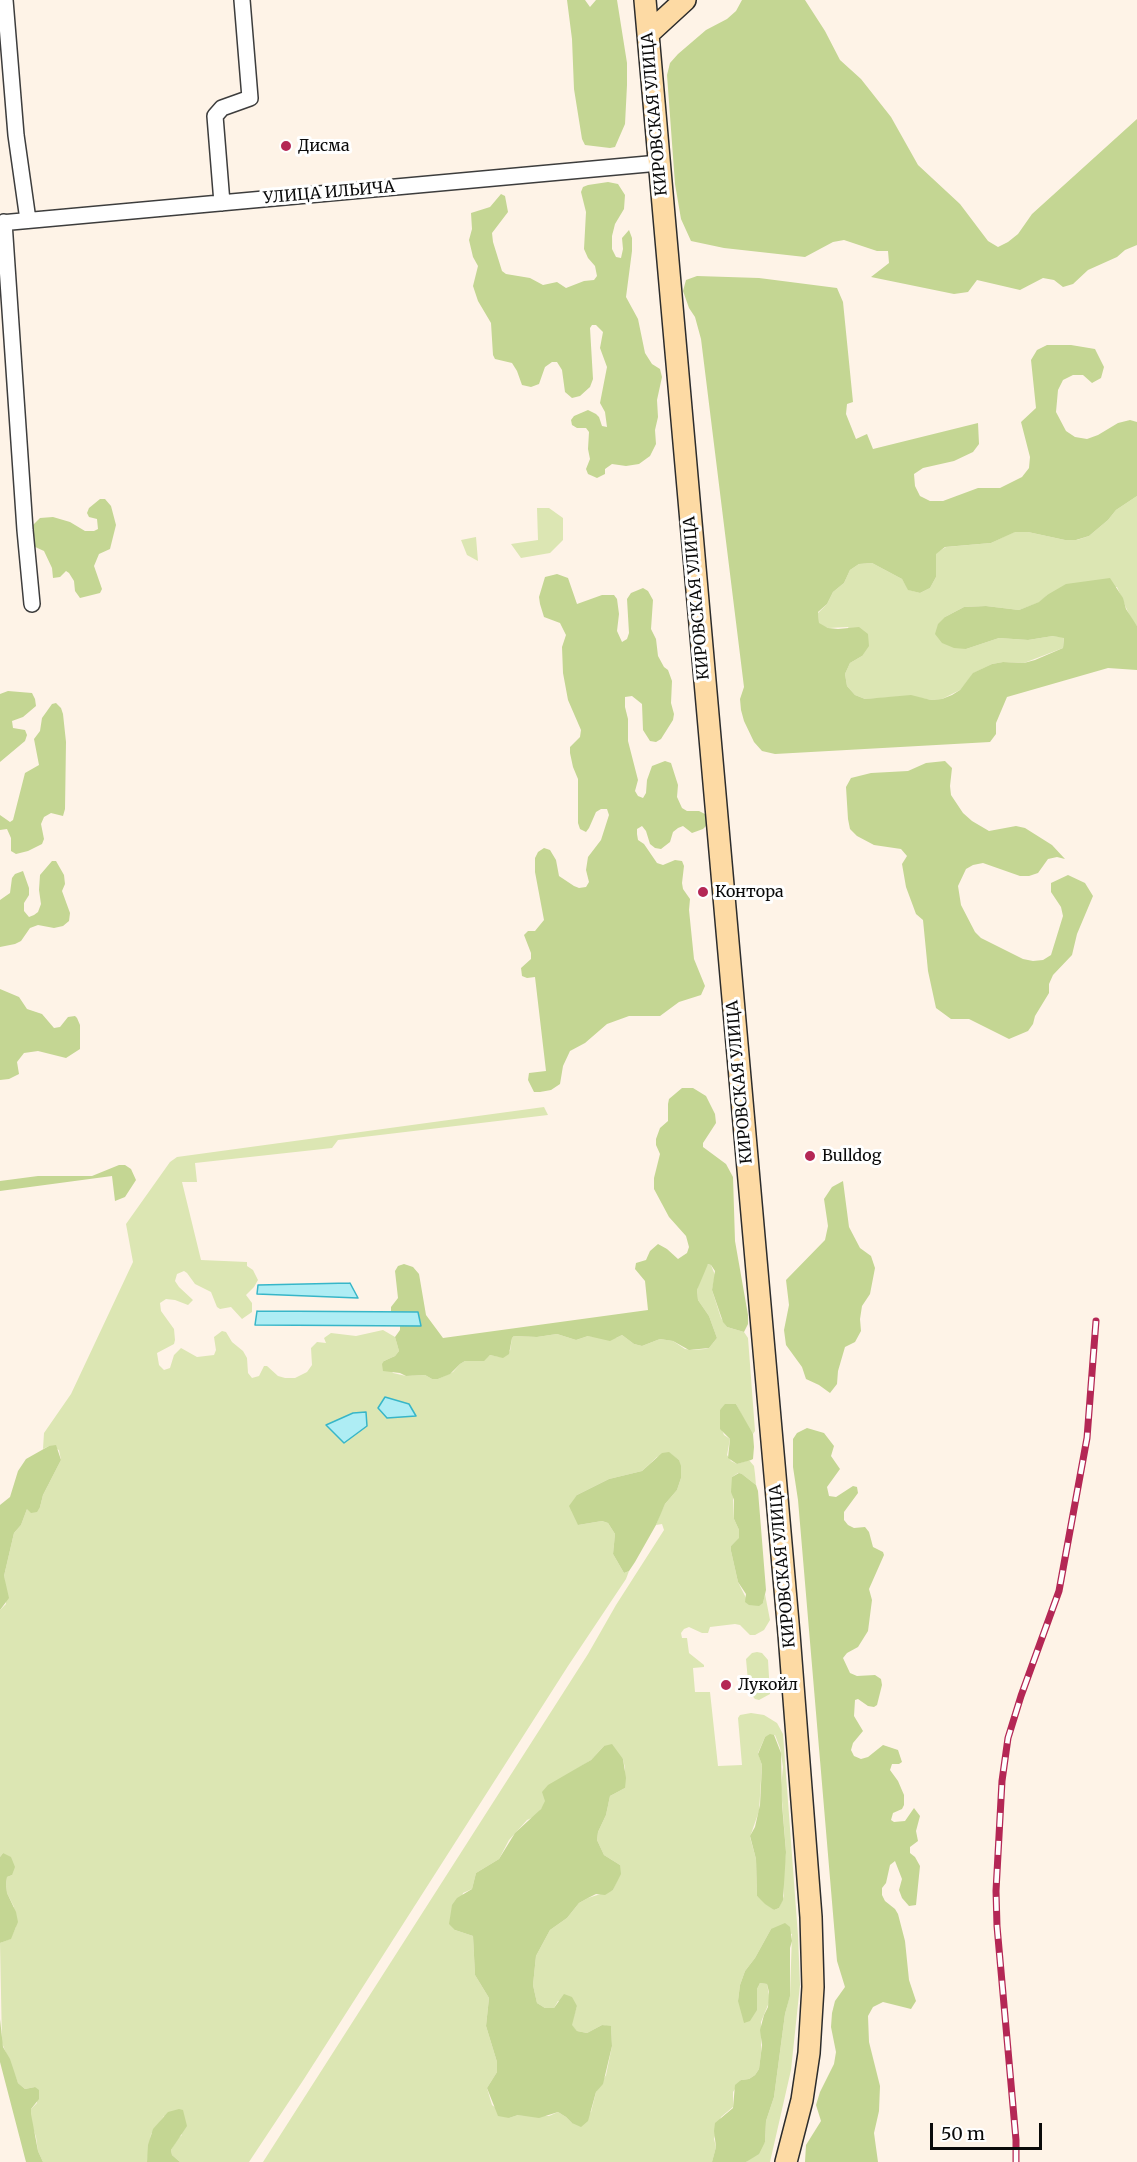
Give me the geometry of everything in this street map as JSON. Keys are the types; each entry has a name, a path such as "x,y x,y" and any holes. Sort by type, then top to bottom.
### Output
{"main road":[{"name":"КИРОВСКАЯ УЛИЦА","path":"645,0 789,1634 811,1917 813,1987 810,2053 802,2100 786,2162"},
{"path":"648,34 685,0"}],"street":[{"path":"5,0 16,135 28,220"},
{"path":"222,203 215,116 222,108 250,98 242,0"},
{"name":"УЛИЦА ИЛЬИЧА","path":"2,223 658,163"},
{"path":"2,223 32,604"}],"green space":[{"path":"567,0 585,0 590,7 596,0 617,0 627,63 627,85 625,124 615,147 585,145 582,139 574,89 572,39"},
{"path":"742,0 805,0 840,60 861,79 891,117 918,165 960,204 988,241 998,247 1018,234 1032,214 1137,119 1137,245 1088,270 1073,284 1063,287 1054,280 1043,278 1020,290 977,280 968,292 954,294 871,277 889,263 888,251 877,251 844,240 833,242 805,257 724,248 691,241 681,219 675,184 667,75 670,63 678,54 706,30 727,19 736,11"},
{"path":"608,182 618,184 625,195 624,209 615,224 612,236 612,249 616,257 621,258 622,238 629,230 632,238 632,251 626,297 638,319 645,353 652,364 660,369 662,377 657,400 656,444 650,456 639,464 626,466 612,464 605,469 605,474 597,478 588,474 586,469 590,459 589,432 586,428 577,428 572,425 571,420 574,416 588,410 599,417 602,426 607,427 605,412 600,403 607,367 600,348 603,332 596,325 590,328 593,379 590,387 580,396 572,398 565,392 562,370 557,362 552,362 545,367 539,384 531,387 522,385 512,363 495,359 493,355 491,323 478,301 473,286 478,266 469,240 472,229 471,213 490,207 501,194 505,196 508,212 492,233 502,271 506,274 530,278 543,285 557,282 566,288 594,280 597,276 595,266 584,249 586,212 581,192 583,187 588,185"},
{"path":"697,276 759,278 837,288 843,302 853,402 847,404 846,414 856,439 867,434 873,449 978,423 979,444 973,452 954,461 923,468 914,474 915,486 920,496 930,501 943,501 978,488 1000,488 1022,477 1029,468 1030,457 1021,422 1036,408 1031,360 1037,350 1047,345 1071,345 1095,349 1104,367 1101,378 1092,383 1083,375 1073,375 1063,380 1058,390 1056,412 1066,431 1075,437 1087,439 1118,423 1130,420 1137,422 1137,496 1116,510 1089,536 1076,540 1015,532 991,543 945,547 936,554 936,577 930,588 920,593 908,590 902,579 872,563 859,564 850,570 844,583 833,592 827,604 818,612 819,623 828,628 838,629 859,627 868,634 869,646 862,656 850,663 845,674 847,686 855,695 865,699 911,695 931,700 942,699 960,690 973,673 992,664 1024,663 1035,660 1063,648 1064,638 1053,636 1028,640 999,638 966,649 954,648 942,643 935,634 938,624 945,617 964,607 986,606 1019,610 1039,602 1066,584 1110,578 1137,626 1137,670 1108,668 1007,697 996,723 996,734 990,742 775,754 762,751 754,742 741,710 740,699 744,687 701,339 695,317 683,291 686,280"},
{"path":"1137,496 1137,626 1131,619 1117,587 1047,595 1040,602 1019,610 986,606 964,607 945,617 966,649 999,638 1028,640 1053,636 1064,637 1063,648 1024,663 992,664 974,673 960,690 942,699 931,700 911,696 865,699 855,695 847,686 845,674 850,663 862,656 848,627 828,628 819,624 818,613 827,604 833,592 844,583 850,570 859,564 872,563 902,579 909,590 920,593 930,588 936,577 936,553 946,547 991,543 1014,532 1077,540 1089,536 1116,510"},
{"path":"100,499 105,499 111,506 116,525 110,549 99,554 94,566 102,589 100,593 80,598 69,573 66,571 60,577 53,578 52,568 44,551 33,546 32,526 40,518 53,517 70,522 85,531 94,531 98,529 97,519 89,517 87,513 89,508"},
{"path":"537,508 549,508 563,518 563,540 550,553 521,558 511,544 538,540"},
{"path":"476,537 478,561 467,555 461,540"},
{"path":"557,574 568,578 577,604 602,595 614,595 617,599 619,614 617,631 622,642 627,639 629,633 627,599 631,593 643,588 648,591 653,600 651,629 656,639 658,656 668,670 672,681 671,703 674,714 673,720 661,739 656,742 650,741 643,730 642,704 632,696 625,697 628,741 638,780 635,791 643,798 652,766 665,761 671,763 678,785 677,797 682,808 705,814 707,825 692,833 683,826 678,828 673,832 670,842 661,849 650,844 642,826 637,829 637,834 638,840 644,844 657,863 663,865 675,860 682,861 684,866 683,889 690,899 694,959 705,986 701,995 679,1002 660,1016 629,1016 607,1024 585,1043 570,1051 563,1066 560,1084 551,1090 534,1092 528,1080 529,1073 546,1071 535,977 522,976 521,968 531,959 524,935 528,931 535,931 544,920 535,872 535,858 544,848 550,850 556,860 559,876 574,886 586,887 589,882 586,870 588,857 601,840 609,815 607,809 601,809 596,812 586,832 580,829 578,779 573,767 570,747 580,737 581,730 568,700 563,673 562,647 566,635 560,623 544,617 539,597 545,577"},
{"path":"8,691 32,693 36,706 23,717 12,721 13,728 25,730 27,735 25,741 0,762 0,694"},
{"path":"56,703 63,714 66,742 65,809 63,816 51,813 44,817 41,824 44,839 42,844 16,854 11,851 11,838 7,829 0,830 0,815 10,822 13,820 25,773 39,765 34,739 40,731 42,718 52,704"},
{"path":"945,761 952,768 951,795 963,813 972,821 989,831 1016,826 1025,828 1052,845 1065,859 1057,857 1048,859 1038,873 1029,876 1020,876 983,863 966,869 958,886 961,905 975,932 981,938 1023,959 1043,960 1051,955 1063,916 1061,907 1051,892 1051,883 1068,875 1085,883 1093,896 1077,934 1072,955 1053,975 1049,984 1049,993 1035,1016 1033,1024 1028,1031 1009,1039 969,1019 951,1019 936,1008 928,971 923,920 916,914 906,887 902,864 907,856 901,849 874,845 857,836 850,829 846,787 851,778 871,773 908,771 926,763"},
{"path":"52,861 56,861 64,875 65,884 62,891 70,913 69,921 63,926 54,928 38,925 30,928 21,941 0,947 0,900 10,893 12,878 23,871 29,888 24,911 29,917 34,915 41,904 40,875"},
{"path":"0,989 19,997 27,1009 42,1014 54,1028 60,1027 68,1017 75,1016 80,1025 80,1049 66,1058 38,1051 24,1053 17,1062 19,1074 0,1080"},
{"path":"682,1088 693,1088 706,1096 715,1114 716,1123 703,1143 703,1147 726,1164 733,1177 735,1241 748,1315 748,1324 744,1332 727,1327 723,1322 712,1290 715,1271 708,1264 697,1290 698,1300 709,1316 717,1338 709,1348 689,1350 673,1341 660,1339 642,1346 634,1344 622,1335 610,1341 588,1336 576,1340 557,1334 537,1337 514,1336 509,1354 503,1358 490,1355 484,1361 465,1361 450,1374 438,1379 425,1375 406,1376 383,1371 384,1361 395,1356 399,1351 395,1337 400,1330 400,1325 391,1312 391,1307 398,1298 395,1271 398,1266 404,1264 413,1267 419,1274 426,1315 443,1338 648,1310 645,1281 635,1269 636,1263 646,1260 650,1251 658,1244 678,1259 687,1253 689,1247 686,1236 669,1217 654,1189 654,1178 660,1154 656,1139 660,1128 668,1121 669,1099"},
{"path":"544,1107 548,1115 338,1140 332,1148 195,1163 197,1182 182,1182 201,1260 247,1262 247,1266 253,1270 258,1280 246,1295 252,1303 252,1312 242,1319 231,1307 220,1309 217,1307 211,1292 195,1284 187,1273 184,1271 177,1274 175,1281 193,1300 188,1305 166,1299 160,1303 161,1311 174,1329 175,1340 174,1344 157,1353 159,1365 164,1370 170,1368 174,1355 181,1348 197,1357 214,1355 216,1350 214,1337 222,1331 226,1332 232,1342 243,1351 247,1358 248,1373 252,1378 259,1376 264,1366 285,1378 295,1378 307,1372 312,1365 311,1348 317,1342 326,1343 324,1338 331,1333 356,1336 383,1330 395,1337 399,1351 395,1356 384,1361 393,1373 406,1376 425,1375 432,1379 438,1379 453,1372 465,1361 483,1361 490,1355 500,1357 510,1351 514,1336 537,1337 557,1334 576,1340 588,1336 616,1338 622,1335 634,1344 642,1346 660,1339 673,1341 685,1349 705,1349 709,1348 717,1338 709,1316 698,1300 697,1290 703,1271 708,1264 711,1265 715,1275 712,1290 721,1318 727,1327 744,1332 748,1338 755,1431 753,1434 750,1431 736,1404 720,1410 720,1425 724,1435 730,1439 727,1455 737,1464 749,1460 754,1466 756,1485 742,1474 738,1473 732,1477 734,1519 739,1530 739,1539 731,1546 731,1551 738,1582 746,1598 763,1603 765,1594 770,1620 764,1630 755,1635 750,1635 740,1625 735,1624 710,1627 708,1633 702,1633 689,1627 681,1633 682,1638 687,1638 689,1653 704,1665 704,1667 693,1668 695,1692 710,1692 718,1766 742,1765 738,1718 740,1715 751,1713 764,1715 777,1723 783,1734 800,1985 791,2070 770,2162 746,2162 765,2142 766,2121 774,2097 785,2014 790,1995 792,1934 771,1929 745,1971 738,2001 757,2002 757,1989 760,1983 767,1984 770,2000 761,2022 759,2069 749,2079 741,2080 733,2092 733,2107 721,2117 714,2139 716,2147 712,2162 263,2162 588,1654 664,1530 662,1524 656,1525 665,1504 677,1490 681,1478 679,1460 669,1453 657,1457 642,1471 609,1479 577,1495 578,1525 602,1521 608,1523 615,1534 613,1554 624,1573 629,1571 626,1579 249,2162 180,2162 172,2155 171,2150 182,2135 164,2116 151,2134 147,2162 43,2162 31,2122 31,2109 37,2103 35,2087 25,2089 18,2083 2,2043 0,1943 10,1939 16,1927 14,1907 7,1893 6,1884 7,1877 12,1875 3,1853 0,1857 0,1610 6,1604 4,1576 14,1533 21,1525 27,1509 40,1507 43,1495 61,1460 59,1450 49,1446 43,1449 44,1433 71,1394 133,1262 126,1224 170,1162 177,1157","holes":["775,1735 783,1767 781,1788 786,1852 784,1896 779,1908 774,1910 757,1896 756,1859 750,1837 759,1811 762,1765 758,1753 765,1737","604,1746 623,1759 625,1768 625,1788 610,1796 597,1840 604,1855 620,1865 617,1881 613,1890 579,1903 567,1918 550,1930 536,1956 533,1985 537,2003 545,2008 554,2008 558,2001 577,2006 571,2025 577,2031 587,2033 602,2025 611,2027 612,2046 606,2075 596,2092 591,2112 572,2123 558,2112 549,2116 518,2115 509,2118 492,2105 487,2088 497,2072 497,2062 486,2026 489,1998 475,1975 473,1936 455,1930 463,1893 472,1889 476,1873 499,1859 509,1840 527,1820 536,1816 564,1777 591,1760"]},
{"path":"119,1165 125,1165 131,1169 136,1180 125,1197 115,1201 112,1176 0,1191 0,1181 38,1176 92,1176"},
{"path":"843,1181 849,1227 860,1248 871,1256 875,1268 870,1294 862,1306 861,1331 855,1342 845,1347 837,1384 830,1393 806,1379 802,1367 786,1345 784,1330 789,1305 786,1280 825,1240 828,1226 824,1199 832,1187"},
{"path":"725,1404 736,1404 753,1434 754,1447 751,1460 737,1464 728,1458 730,1439 720,1429 720,1410"},
{"path":"807,1428 824,1433 834,1446 831,1456 840,1469 827,1487 829,1496 836,1497 853,1486 857,1487 858,1493 844,1512 844,1520 854,1528 865,1527 869,1532 873,1547 883,1552 884,1555 869,1589 872,1600 868,1631 858,1647 843,1658 850,1673 857,1676 875,1675 881,1679 882,1685 877,1705 874,1707 858,1699 855,1700 854,1716 863,1731 853,1743 851,1750 854,1756 861,1759 868,1757 883,1745 898,1750 902,1762 892,1764 890,1770 904,1795 904,1805 902,1809 893,1813 891,1820 905,1821 914,1808 920,1816 916,1831 918,1841 910,1847 910,1853 920,1866 916,1905 909,1906 902,1898 899,1890 902,1879 895,1861 890,1865 886,1883 882,1888 885,1901 898,1914 905,1941 909,1980 916,2001 911,2009 883,2002 873,2007 868,2016 869,2042 880,2086 879,2111 874,2133 878,2162 805,2162 806,2145 821,2121 816,2105 834,2064 836,2052 831,2027 832,2013 835,2001 845,1987 837,1961 798,1500 793,1467 793,1439 797,1433"},
{"path":"56,1445 61,1460 43,1495 40,1507 37,1512 31,1513 27,1509 21,1525 14,1533 4,1576 9,1598 0,1610 0,1505 10,1497 18,1471 26,1459 49,1446"},
{"path":"669,1452 679,1460 681,1466 681,1478 677,1490 665,1504 635,1562 629,1571 624,1573 613,1554 615,1534 608,1523 602,1521 578,1525 569,1506 577,1495 609,1479 642,1471 662,1453"},
{"path":"739,1473 756,1485 758,1491 766,1590 763,1603 759,1606 745,1602 746,1594 738,1582 731,1551 731,1546 739,1538 731,1492 732,1477"},
{"path":"752,1653 762,1653 768,1660 770,1694 759,1700 749,1692 746,1659"},
{"path":"770,1734 774,1735 781,1753 786,1852 783,1900 779,1908 774,1910 757,1896 756,1859 750,1836 755,1827 760,1805 762,1765 758,1754 765,1737"},
{"path":"612,1744 623,1759 625,1788 610,1796 597,1840 604,1855 620,1865 621,1874 613,1890 605,1895 596,1894 579,1903 567,1918 550,1930 536,1956 533,1985 537,2003 545,2008 554,2008 564,1994 572,1997 577,2006 572,2025 577,2031 587,2033 602,2025 611,2026 612,2046 603,2084 596,2092 588,2121 581,2127 558,2112 539,2118 518,2115 509,2118 498,2116 487,2088 497,2072 497,2062 486,2026 489,1998 475,1975 473,1936 455,1930 449,1924 452,1905 457,1898 472,1889 476,1873 499,1859 515,1833 541,1809 545,1801 542,1792 548,1785 591,1760 604,1746"},
{"path":"3,1853 11,1857 15,1867 12,1875 7,1877 6,1884 18,1922 11,1939 0,1943 0,1857"},
{"path":"785,1923 790,1927 792,1941 790,1996 785,2014 774,2097 766,2121 765,2142 759,2154 746,2162 712,2162 716,2147 715,2123 733,2108 735,2085 755,2075 759,2069 762,2045 760,2030 768,2007 769,1992 767,1984 760,1983 757,1989 757,2010 750,2021 744,2023 738,2001 740,1985 745,1971 771,1929"},
{"path":"0,2019 3,2047 10,2059 18,2083 25,2089 35,2087 39,2090 39,2099 31,2109 31,2114 38,2151 43,2162 26,2162 0,2062"},
{"path":"183,2110 187,2126 171,2150 172,2155 180,2162 147,2162 148,2145 153,2129 168,2112"}],"water":[{"path":"350,1283 358,1298 257,1294 258,1285"},
{"path":"257,1311 418,1312 421,1326 255,1325"},
{"path":"385,1397 409,1404 416,1416 387,1418 378,1408"},
{"path":"366,1412 367,1426 344,1443 326,1425 353,1413"}],"railway":[{"path":"1016,2162 997,1926 996,1891 1002,1781 1008,1738 1059,1591 1087,1438 1096,1321"}],"place":[{"name":"Дисма","path":"286,146"},
{"name":"Контора","path":"703,892"},
{"name":"Bulldog","path":"810,1156"},
{"name":"Лукойл","path":"726,1685"}]}
